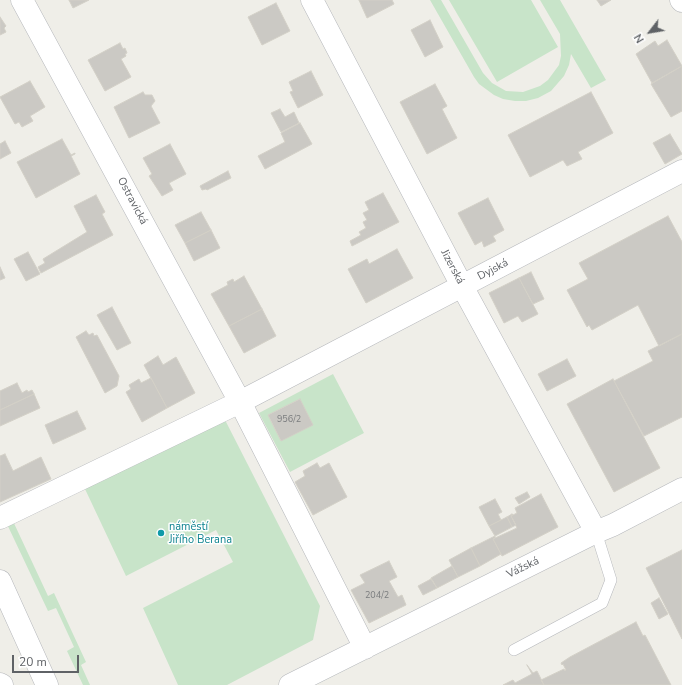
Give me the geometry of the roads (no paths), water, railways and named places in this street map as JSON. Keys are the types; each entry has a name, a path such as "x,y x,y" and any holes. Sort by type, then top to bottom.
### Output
{"street":[{"name":"Ostravická","path":"22,0 240,402"},
{"name":"Jizerská","path":"312,0 462,286 596,532"},
{"name":"Dyjská","path":"240,402 682,171"},
{"path":"0,518 240,402 365,648 290,685"},
{"name":"Vážská","path":"365,648 596,532 613,525 682,489"},
{"path":"0,581 47,685"}],"lane":[{"path":"514,650 602,603 611,580 596,532"}],"place":[{"name":"náměstí Jiřího Berana","path":"161,533"}]}
